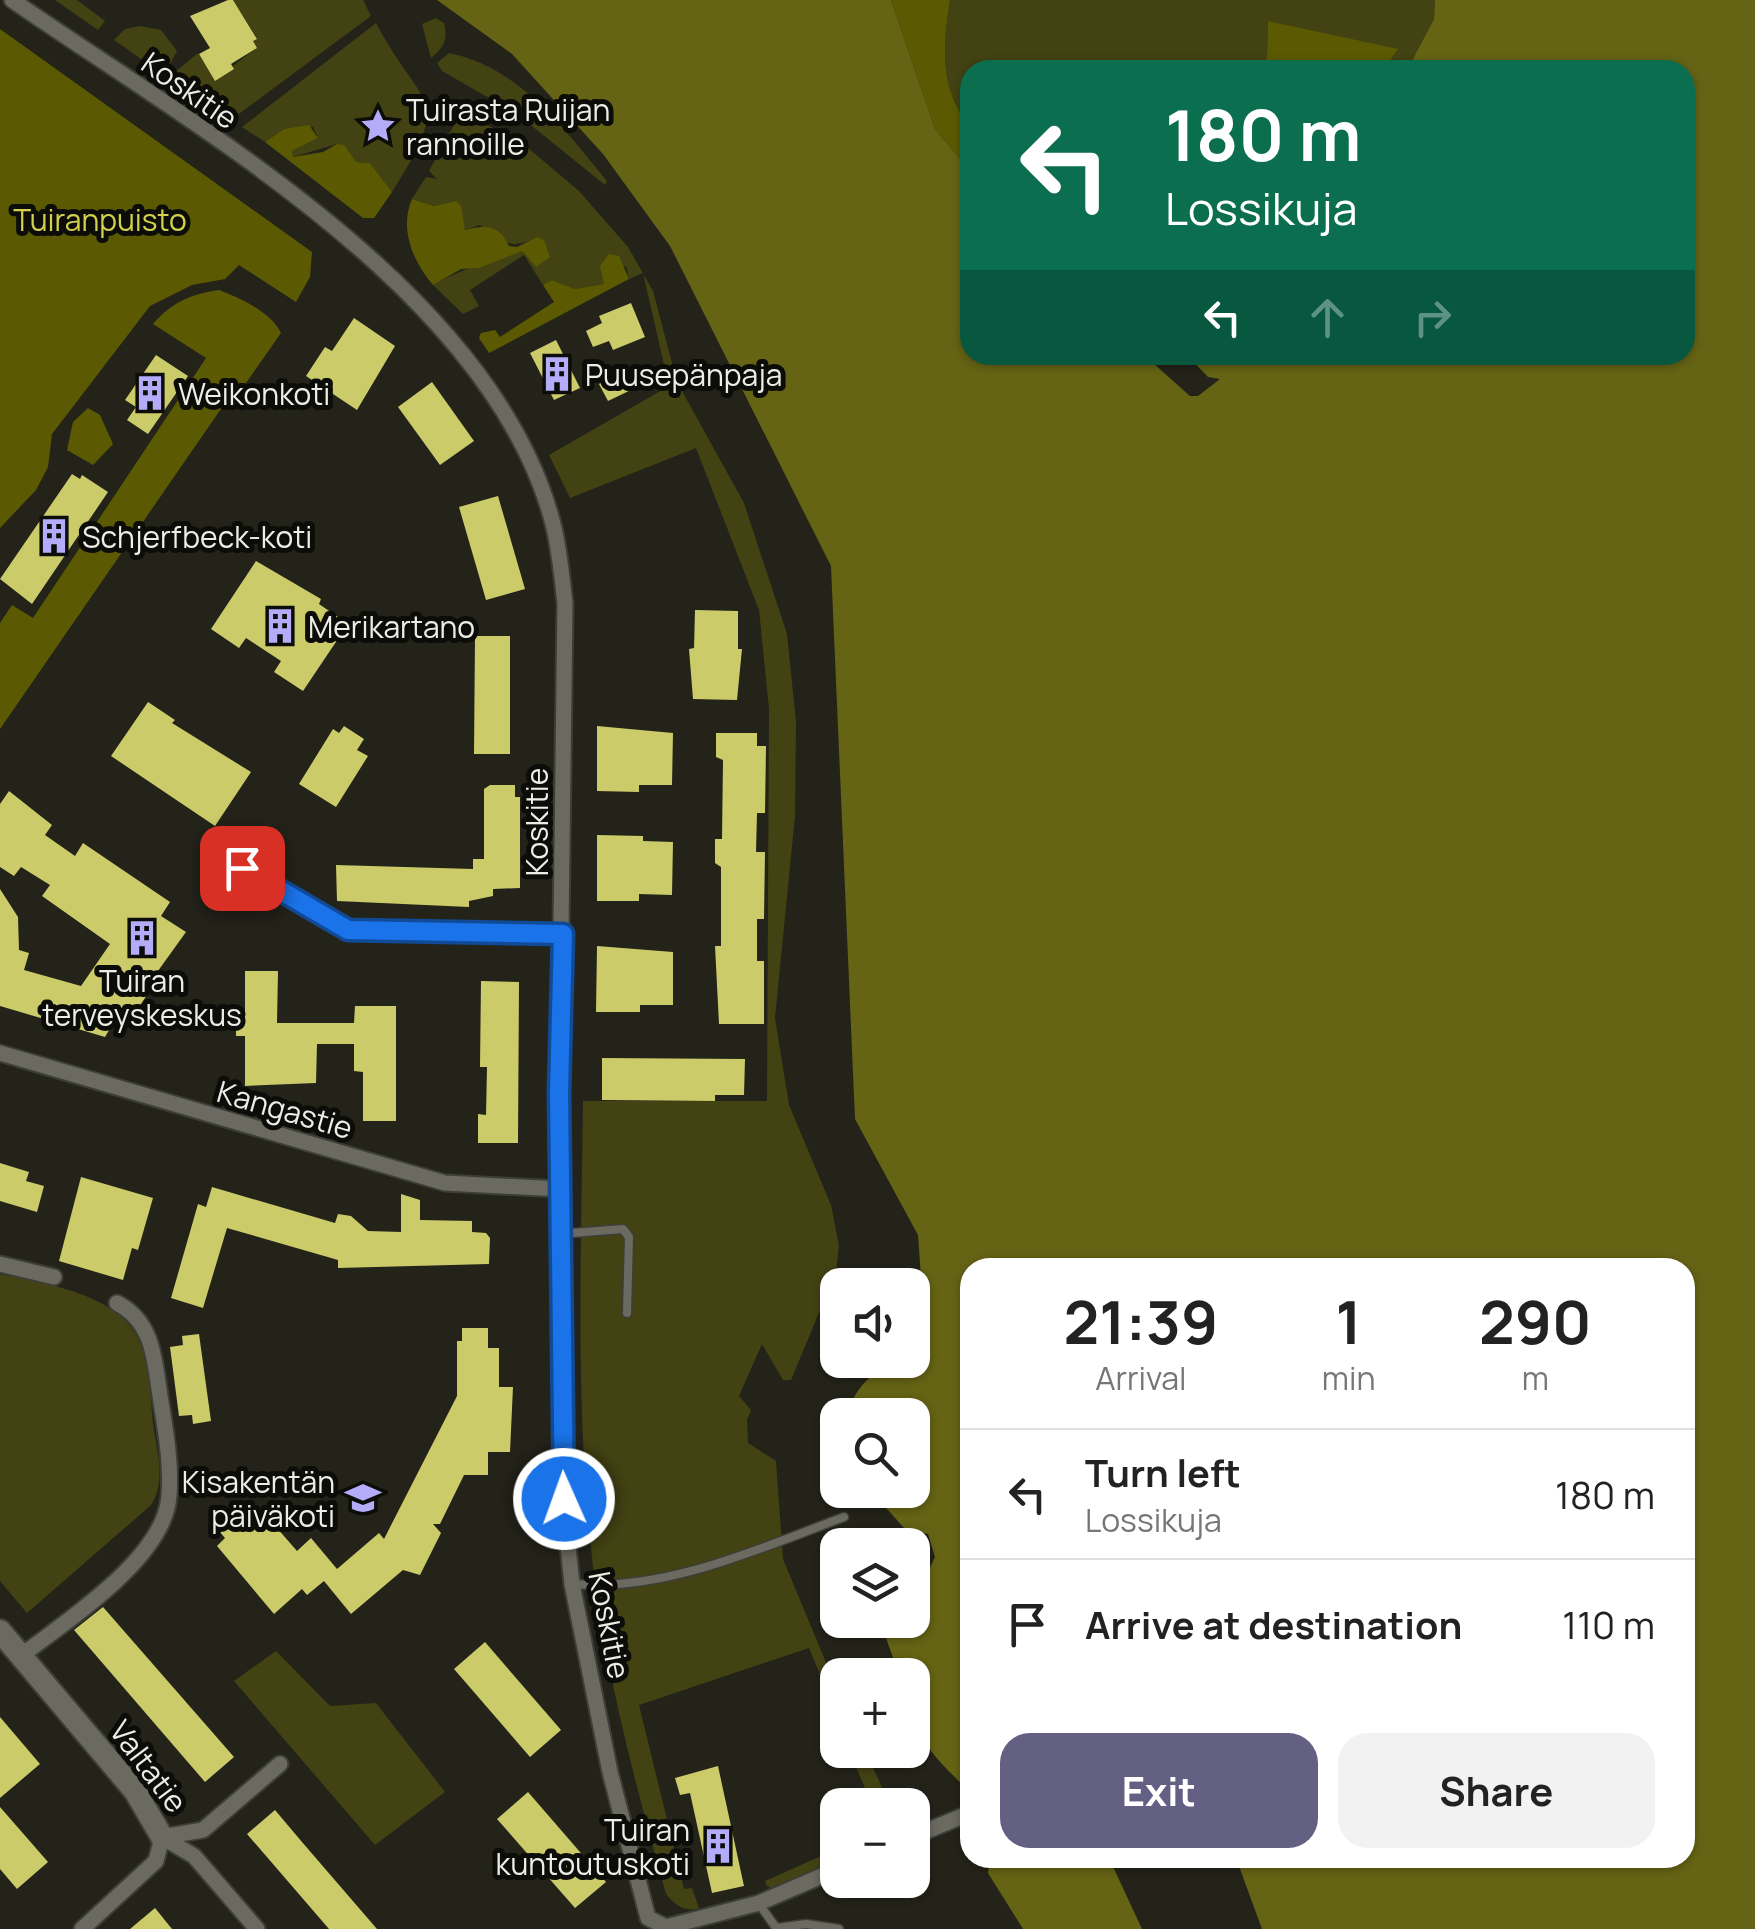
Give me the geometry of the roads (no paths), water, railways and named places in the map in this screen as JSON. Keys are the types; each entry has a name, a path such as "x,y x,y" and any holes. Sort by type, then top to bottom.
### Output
{"street":[{"name":"Koskitie","path":"12,0 238,156 360,248 449,336 514,432 554,528 565,604 561,1430 572,1584 642,1902 648,1918 666,1928"},
{"path":"242,868 348,930 563,934"},
{"name":"Kangastie","path":"0,1053 446,1183 560,1189"},
{"path":"0,1264 54,1277"},
{"path":"21,1656 140,1558 166,1515 168,1471 152,1346 135,1315 118,1303"},
{"name":"Valtatie","path":"0,1631 136,1790 162,1836 194,1856 257,1929"},
{"path":"82,1929 156,1862 162,1836 203,1830 280,1764"},
{"path":"930,1830 960,1817"},
{"path":"666,1928 759,1903 820,1877"}],"lane":[{"path":"572,1233 624,1228 630,1237 627,1313"},
{"path":"572,1584 602,1586 689,1570 844,1517"},
{"path":"759,1903 777,1928 806,1924 839,1929"}],"place":[{"name":"Tuirasta Ruijan rannoille","path":"378,126"},
{"name":"Puusepänpaja","path":"557,374"},
{"name":"Weikonkoti","path":"150,393"},
{"name":"Schjerfbeck-koti","path":"54,536"},
{"name":"Merikartano","path":"280,626"},
{"name":"Tuiran terveyskeskus","path":"142,938"},
{"name":"Kisakentän päiväkoti","path":"363,1498"},
{"name":"Tuiran kuntoutuskoti","path":"718,1846"}],"park label":[{"name":"Tuiranpuisto","path":"100,219"}]}
